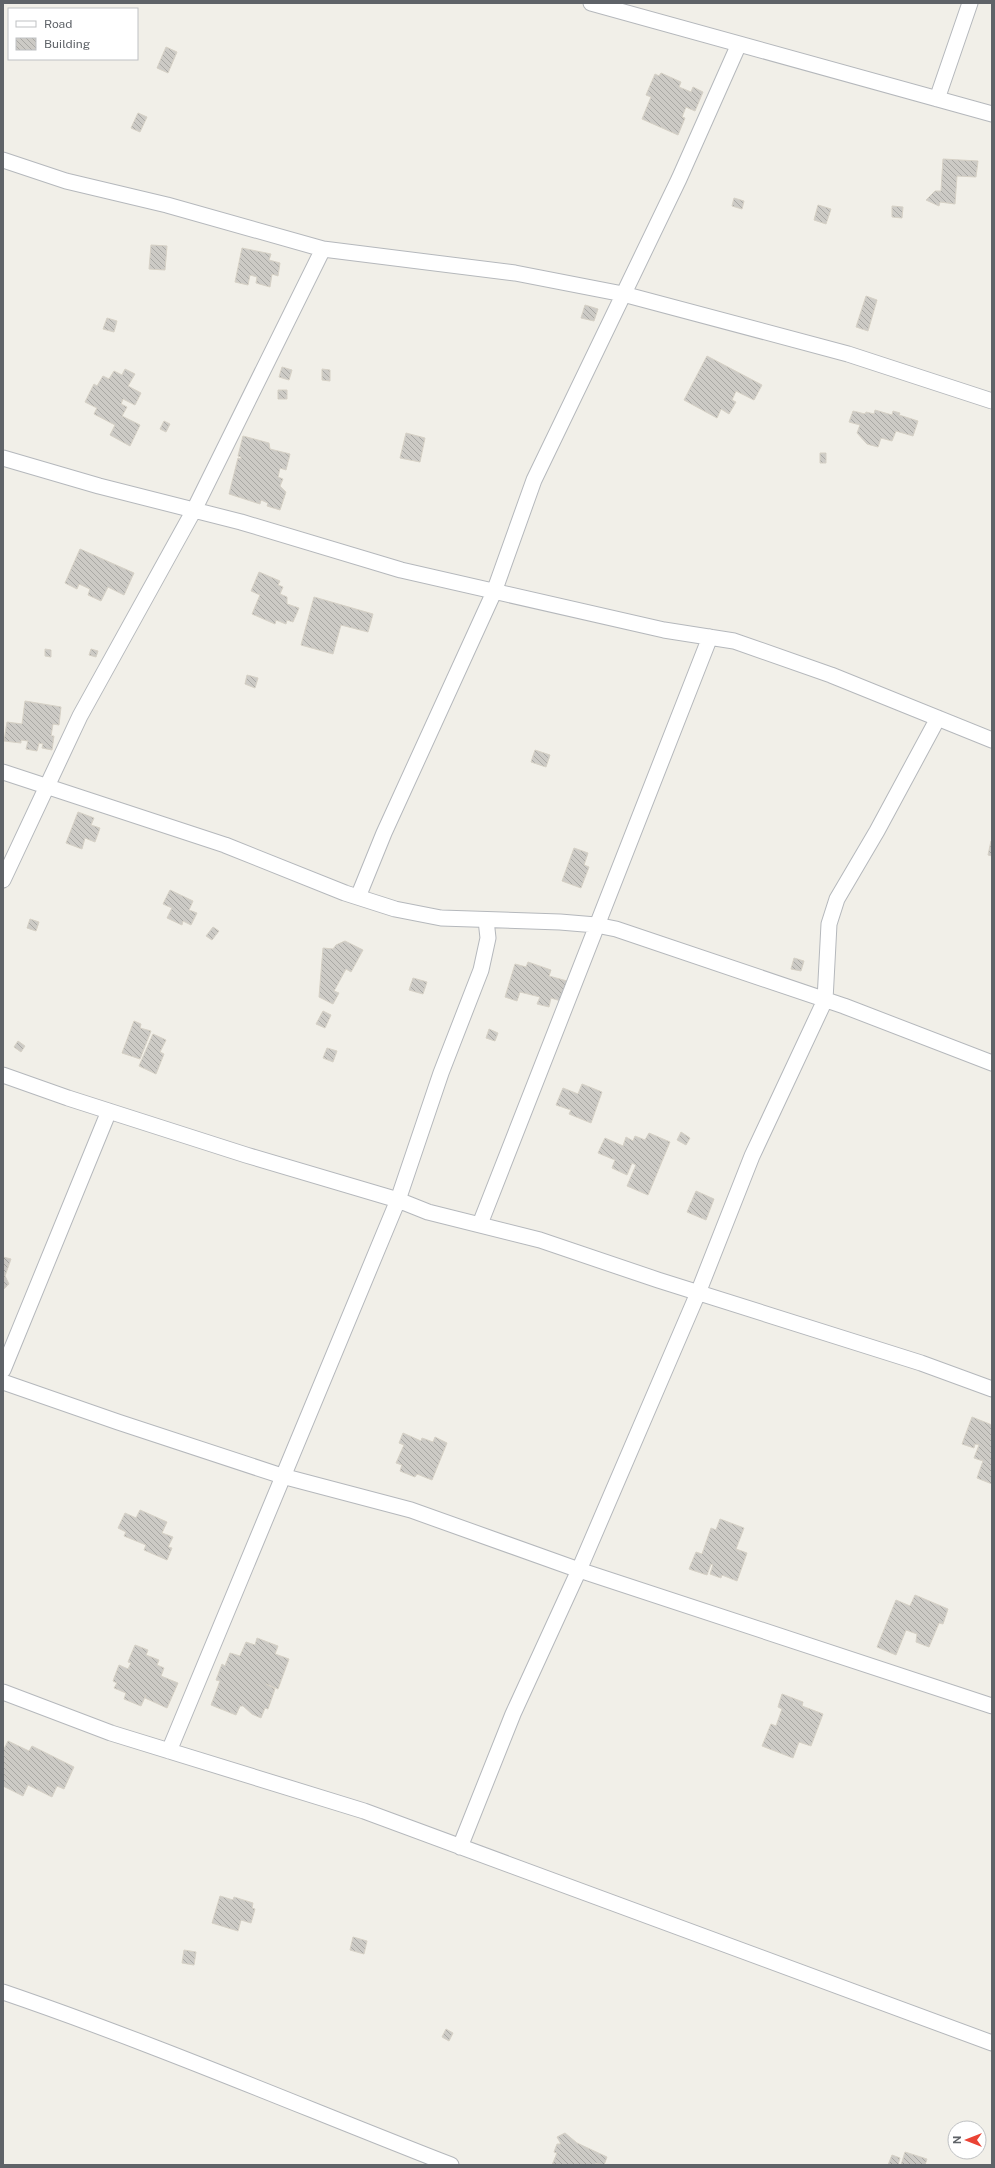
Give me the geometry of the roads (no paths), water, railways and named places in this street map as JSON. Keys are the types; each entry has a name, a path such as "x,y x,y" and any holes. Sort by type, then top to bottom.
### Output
{"street":[{"path":"591,3 992,114"},
{"path":"937,99 970,3"},
{"path":"358,897 384,833 494,592 534,480 679,179 738,44"},
{"path":"3,160 66,181 167,205 323,249 515,273 623,294 848,354 992,401"},
{"path":"3,880 80,716 194,510 323,249"},
{"path":"3,458 99,486 194,510 401,570 664,630 734,641 831,675 992,740"},
{"path":"480,1224 710,637"},
{"path":"460,1847 513,1714 579,1570 698,1293 752,1156 825,1000 829,924 836,899 877,831 938,718"},
{"path":"3,772 225,845 358,897 395,909 441,918 560,922 596,925 616,930 825,1000 992,1063"},
{"path":"169,1751 398,1200 441,1073 481,970 488,938 486,920"},
{"path":"3,1075 246,1155 398,1200 428,1212 540,1240 698,1293 921,1363 992,1389"},
{"path":"3,1370 109,1111"},
{"path":"3,1382 282,1476 411,1510 579,1570 992,1706"},
{"path":"3,1692 111,1733 364,1811 992,2043"},
{"path":"3,1992 75,2017 234,2078 451,2165"}]}
